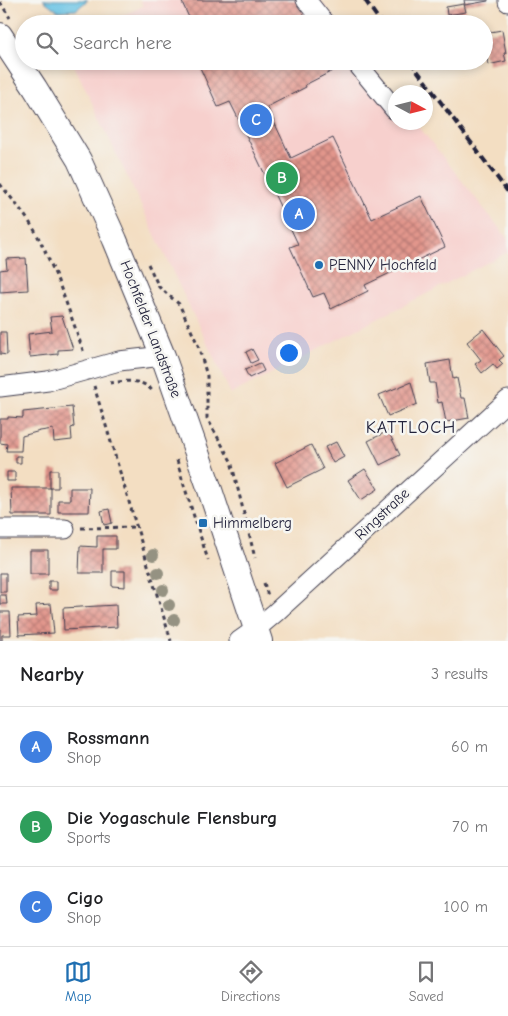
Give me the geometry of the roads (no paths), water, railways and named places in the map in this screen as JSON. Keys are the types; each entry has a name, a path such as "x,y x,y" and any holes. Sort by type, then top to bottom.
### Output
{"main road":[{"name":"Hochfelder Landstraße","path":"0,35 15,58"},
{"name":"Hochfelder Landstraße","path":"22,70 79,160 115,240 163,356 206,478 252,637"}],"street":[{"path":"306,0 318,15"},
{"path":"362,70 388,101"},
{"path":"0,387 92,378 119,361 163,356"},
{"name":"Ringstraße","path":"252,637 508,400"},
{"path":"0,529 65,528"}],"water":[{"path":"43,0 88,0 76,10 58,11"}],"railway":[{"path":"365,0 376,15"},
{"path":"417,70 508,192"}],"place":[{"name":"Cigo","path":"256,120"},
{"name":"Die Yogaschule Flensburg","path":"282,178"},
{"name":"Rossmann","path":"299,214"},
{"name":"PENNY Hochfeld","path":"319,265"},
{"name":"Himmelberg","path":"203,523"}],"district":[{"name":"KATTLOCH","path":"411,427"}]}
